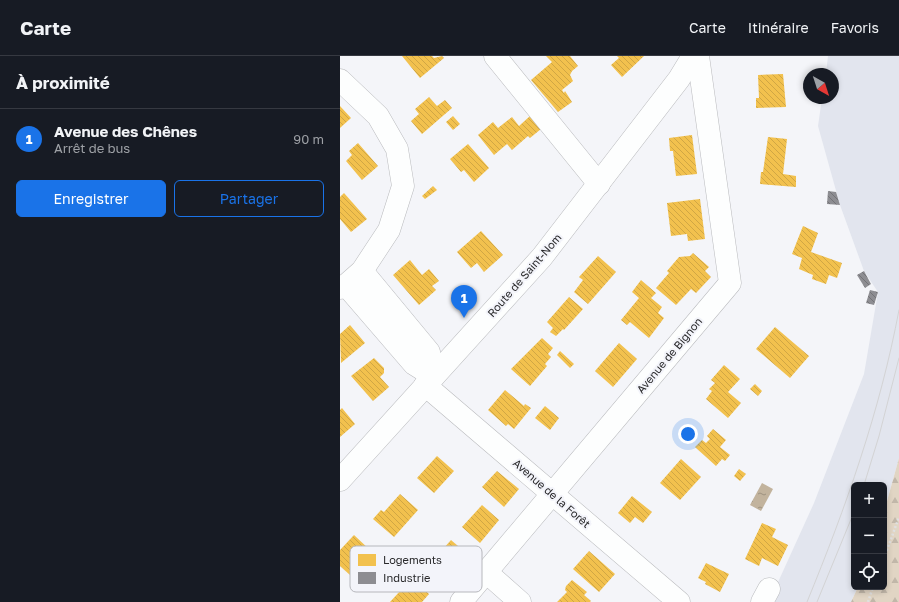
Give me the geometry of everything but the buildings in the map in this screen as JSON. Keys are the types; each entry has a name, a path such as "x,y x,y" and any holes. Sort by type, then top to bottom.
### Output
{"street":[{"path":"496,56 599,184"},
{"name":"Route de Saint-Nom","path":"340,480 542,258 679,80 693,56"},
{"name":"Avenue de Bignon","path":"482,577 730,283 698,56"},
{"path":"340,80 378,116 397,149 403,186 389,230 362,271 343,286"},
{"path":"362,271 428,352 429,381"},
{"name":"Avenue de la Forêt","path":"343,286 429,381 553,493 679,602"},
{"path":"486,572 520,602"},
{"name":"Avenue de Bignon","path":"461,602 469,592"}],"path":[{"path":"886,554 899,518"},
{"path":"868,602 872,590"}],"shaded area":[{"path":"828,56 899,56 899,458 887,501 887,482 851,482 851,590 857,590 851,602 769,602 814,503 864,374 878,292 864,271 840,205 818,126 821,104 839,104 839,68 827,68"}],"green space":[{"path":"899,458 899,602 851,602 857,590 887,590 887,501"}],"water":[{"path":"762,483 773,489 761,511 750,505"}],"tram line":[{"path":"807,602 835,530 872,422 899,310"},
{"path":"865,482 879,436 899,358"},
{"path":"817,602 852,518"}],"place":[{"name":"Avenue des Chênes","path":"464,318"}]}
